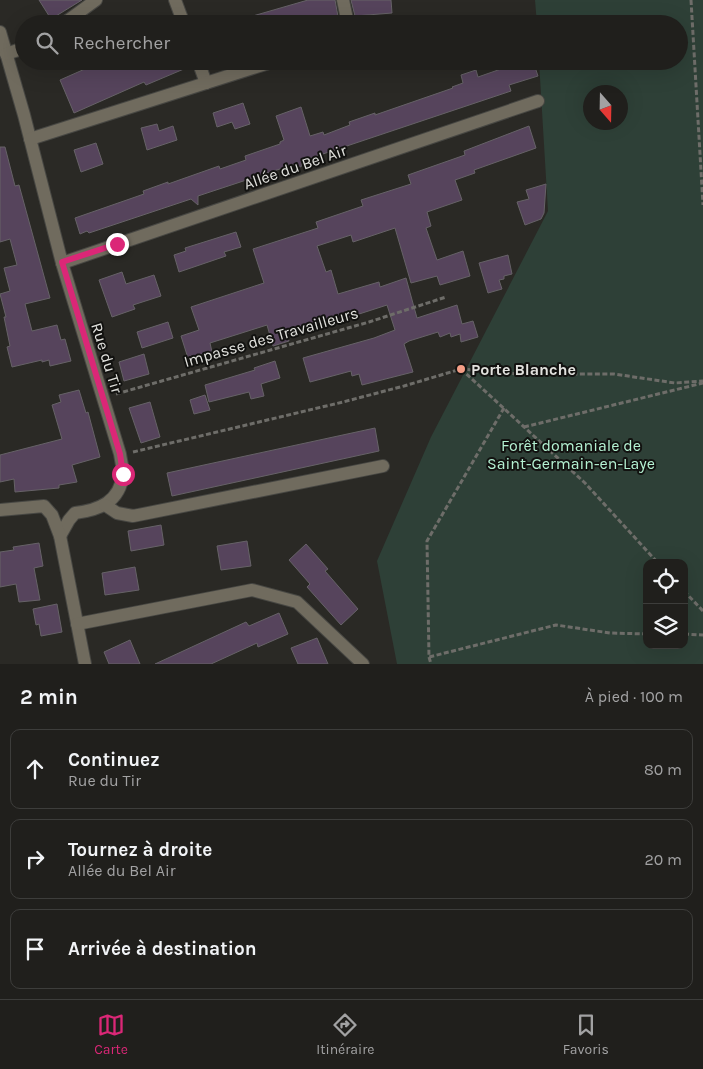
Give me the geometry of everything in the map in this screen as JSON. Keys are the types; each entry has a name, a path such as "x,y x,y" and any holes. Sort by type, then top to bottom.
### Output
{"street":[{"path":"75,15 96,0"},
{"path":"175,0 181,15"},
{"path":"343,0 346,15"},
{"name":"Rue du Tir","path":"0,32 62,262 120,454 123,474 119,488 110,502 105,505"},
{"path":"6,54 15,51"},
{"path":"201,70 206,83"},
{"path":"30,139 247,70"},
{"name":"Allée du Bel Air","path":"62,262 538,102"},
{"path":"60,536 75,513 93,511 105,505 116,513 132,516 383,466"},
{"path":"0,510 44,506 52,515 60,536 85,664"},
{"path":"77,624 252,590 297,602 363,664"}],"path":[{"path":"691,0 703,205"},
{"name":"Impasse des Travailleurs","path":"102,398 369,322 446,297"},
{"path":"120,454 343,402 461,369 518,374 614,374 675,383 703,382"},
{"path":"461,369 585,483 654,559"},
{"path":"524,427 703,382"},
{"path":"431,664 429,657 426,540 504,408"},
{"path":"688,595 703,611"},
{"path":"429,657 556,625 610,633 643,634"},
{"path":"688,634 703,635"}],"green space":[{"name":"Forêt domaniale de Saint-Germain-en-Laye","path":"535,0 703,0 703,664 397,664 377,561 431,437 548,211 540,70 688,70 688,15 536,15"}],"building":[{"path":"39,0 82,0 58,15 48,15"},
{"path":"308,0 335,0 338,15 256,15"},
{"path":"351,0 391,0 392,13 355,15"},
{"path":"83,70 182,70 146,85 144,82 74,113 60,80"},
{"path":"476,70 478,77 498,70 536,70 538,76 509,85 511,91 302,161 301,167 295,164 198,196 198,205 191,199 89,233 87,231 80,234 75,218 144,194 143,191 168,182 168,184 219,166 220,169 246,160 245,156 280,144 284,140 276,116 301,107 310,136 323,132 324,135 350,125 349,122 453,88 463,83 461,75"},
{"path":"243,103 250,124 235,129 232,122 217,127 213,113"},
{"path":"157,124 159,131 173,126 177,140 147,150 141,128"},
{"path":"529,126 536,148 474,170 475,173 455,180 462,200 427,212 431,226 426,228 437,260 463,251 470,276 440,285 437,276 411,283 395,228 353,242 351,235 317,246 326,272 331,270 338,294 379,282 380,287 406,278 417,318 457,305 462,324 473,321 478,337 461,342 460,334 451,337 450,333 440,337 438,332 409,341 404,344 413,372 362,385 359,374 352,376 351,371 310,382 303,358 374,338 395,330 387,305 322,326 321,322 287,334 289,341 273,346 267,325 210,343 212,352 188,358 181,336 199,330 191,307 264,283 253,249 318,228 316,222 363,206 361,200 411,184 408,175 465,155 464,151"},
{"path":"96,143 103,164 81,172 74,150"},
{"path":"0,147 5,147 15,186 19,185 50,298 25,304 32,331 57,325 61,340 65,339 71,361 50,366 49,360 42,362 42,360 12,367 7,347 10,346 4,317 6,317 0,294 10,291 4,268 17,265 10,239 0,242"},
{"path":"546,184 544,213 541,219 525,225 517,202 529,199 526,190"},
{"path":"236,232 241,247 224,252 226,256 179,272 174,255 186,251 185,248"},
{"path":"508,255 512,274 504,276 504,279 499,280 502,289 488,293 479,263"},
{"path":"122,272 126,284 154,275 161,296 133,305 135,309 112,317 99,280"},
{"path":"168,322 173,338 142,348 137,332"},
{"path":"144,354 149,374 124,381 119,362"},
{"path":"275,361 280,378 261,384 264,396 251,399 249,392 209,402 205,385 255,370 254,368"},
{"path":"79,390 86,413 88,412 100,457 72,465 77,482 59,485 59,488 15,492 14,479 0,482 0,455 62,439 52,405 61,402 59,395"},
{"path":"205,395 210,410 194,414 190,400"},
{"path":"150,402 160,437 141,443 129,408"},
{"path":"375,428 379,451 172,496 167,473"},
{"path":"161,525 164,545 131,551 128,531"},
{"path":"247,541 251,566 221,570 217,546"},
{"path":"39,543 43,566 34,568 40,600 19,602 16,584 0,587 0,552 14,550 13,547"},
{"path":"306,544 328,569 325,571 358,609 341,625 307,587 310,584 289,560"},
{"path":"135,567 139,590 105,595 102,573"},
{"path":"57,604 62,632 41,636 39,624 36,625 33,609"},
{"path":"279,613 288,634 258,647 257,643 211,664 155,664 246,622 249,626"},
{"path":"317,638 328,664 298,664 291,648"},
{"path":"130,640 140,664 109,664 104,652"}],"place":[{"name":"Porte Blanche","path":"461,369"}],"route":[{"path":"117,244 62,262 120,454 123,474"}]}
